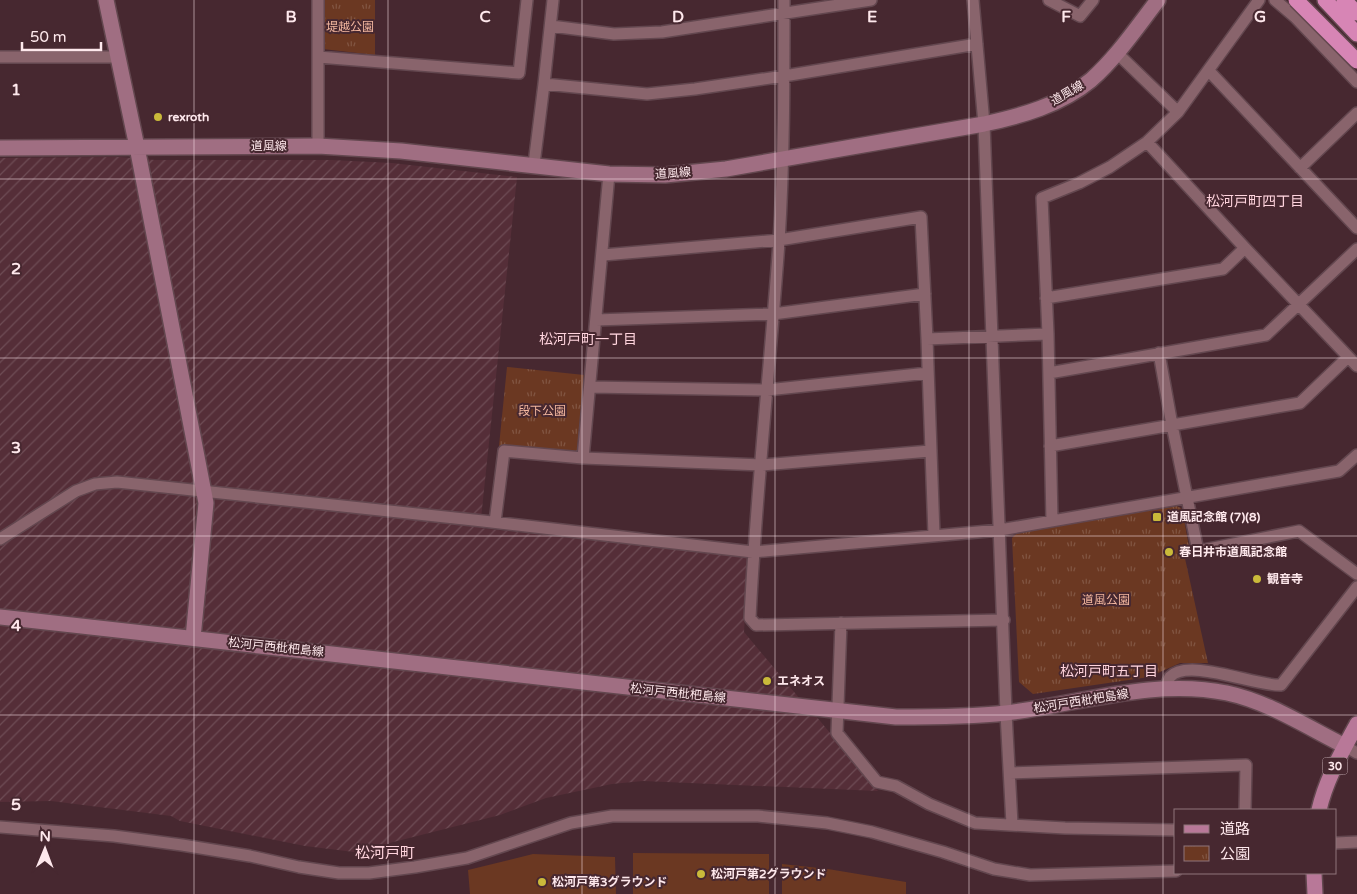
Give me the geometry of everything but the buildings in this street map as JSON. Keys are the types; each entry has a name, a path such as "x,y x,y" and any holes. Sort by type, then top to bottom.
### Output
{"highway":[{"path":"1296,0 1357,61"},
{"path":"1325,0 1357,34"},
{"path":"1344,0 1357,13"}],"main road":[{"name":"30","path":"1319,809 1330,774 1351,749 1357,724"},
{"path":"1314,874 1315,894"}],"street":[{"path":"106,0 137,147 206,503 193,638"},
{"path":"318,0 318,146"},
{"path":"318,57 519,73 527,0"},
{"path":"534,164 553,0"},
{"path":"784,0 783,158 779,240 762,465 753,552 750,618 756,625 1004,620"},
{"path":"551,26 614,34 662,32 870,0"},
{"path":"973,0 984,124 1006,713 1012,824"},
{"path":"1049,0 1080,16 1092,0"},
{"name":"道風線","path":"0,148 318,146 401,151 534,164 609,174 665,175 726,169 984,124 1011,118 1041,108 1069,94 1090,80 1117,53 1158,0"},
{"path":"1052,521 1048,334 1042,198 1080,183 1110,167 1147,142 1178,112 1259,0"},
{"path":"1275,0 1357,82"},
{"path":"1294,17 1301,0"},
{"path":"544,84 647,94 784,76 977,44"},
{"path":"1117,53 1178,112"},
{"path":"0,58 117,57"},
{"path":"1209,71 1357,228"},
{"path":"1300,168 1357,112"},
{"path":"1147,142 1357,366"},
{"path":"583,458 609,174"},
{"path":"603,255 779,240 920,217 927,339 934,535"},
{"path":"1046,298 1222,269 1245,248"},
{"path":"1049,372 1266,335 1357,248"},
{"path":"596,320 773,314 925,294"},
{"path":"927,339 1048,334"},
{"path":"1160,353 1172,425 1198,551 1299,531 1357,574"},
{"path":"1050,446 1300,403 1348,357"},
{"path":"590,387 767,390 928,372"},
{"path":"495,522 504,451 583,458 762,465 930,451"},
{"path":"0,539 76,491 95,484 117,482 495,522 753,552 1000,530 1339,471 1357,455"},
{"path":"1166,688 1171,676 1177,672 1188,671 1239,677 1271,686 1282,685 1357,587"},
{"name":"松河戸西枇杷島線","path":"0,617 896,717 948,717 1006,713 1166,688 1195,688 1228,694 1263,704 1351,749"},
{"path":"841,623 837,733 877,782 896,786 929,804 975,823 1065,828 1174,830"},
{"path":"1010,773 1246,765 1245,809"},
{"path":"0,827 114,836 250,856 299,867 339,872 369,873 467,858 571,824 612,816 758,816 827,823 872,832 994,869 1030,874 1174,871"},
{"path":"1337,843 1357,842"}],"shaded area":[{"path":"120,157 155,160 332,160 392,163 517,177 480,528 746,557 748,561 744,632 800,699 799,714 816,716 878,791 643,781 612,784 546,798 500,815 354,852 305,846 180,821 171,816 51,801 0,802 0,158"}],"green space":[{"name":"堤越公園","path":"324,0 375,0 375,55 323,49"},
{"name":"段下公園","path":"507,367 584,375 577,450 574,454 499,446"},
{"name":"道風公園","path":"1177,506 1182,509 1190,552 1184,554 1208,663 1180,663 1149,677 1033,694 1019,682 1012,538 1017,533"},
{"name":"松河戸第2グラウンド","path":"633,853 769,854 769,894 633,894"},
{"name":"松河戸第3グラウンド","path":"533,854 615,857 616,894 470,894 468,870"},
{"path":"782,864 828,869 906,882 906,894 782,894"}],"place":[{"name":"rexroth","path":"158,117"},
{"name":"道風記念館 (7)(8)","path":"1157,517"},
{"name":"春日井市道風記念館","path":"1169,552"},
{"name":"観音寺","path":"1257,579"},
{"name":"エネオス","path":"767,681"},
{"name":"松河戸第2グラウンド","path":"701,874"},
{"name":"松河戸第3グラウンド","path":"542,882"}],"district":[{"name":"松河戸町四丁目","path":"1255,201"},
{"name":"松河戸町一丁目","path":"588,339"},
{"name":"松河戸町五丁目","path":"1109,671"},
{"name":"松河戸町","path":"385,853"}]}
